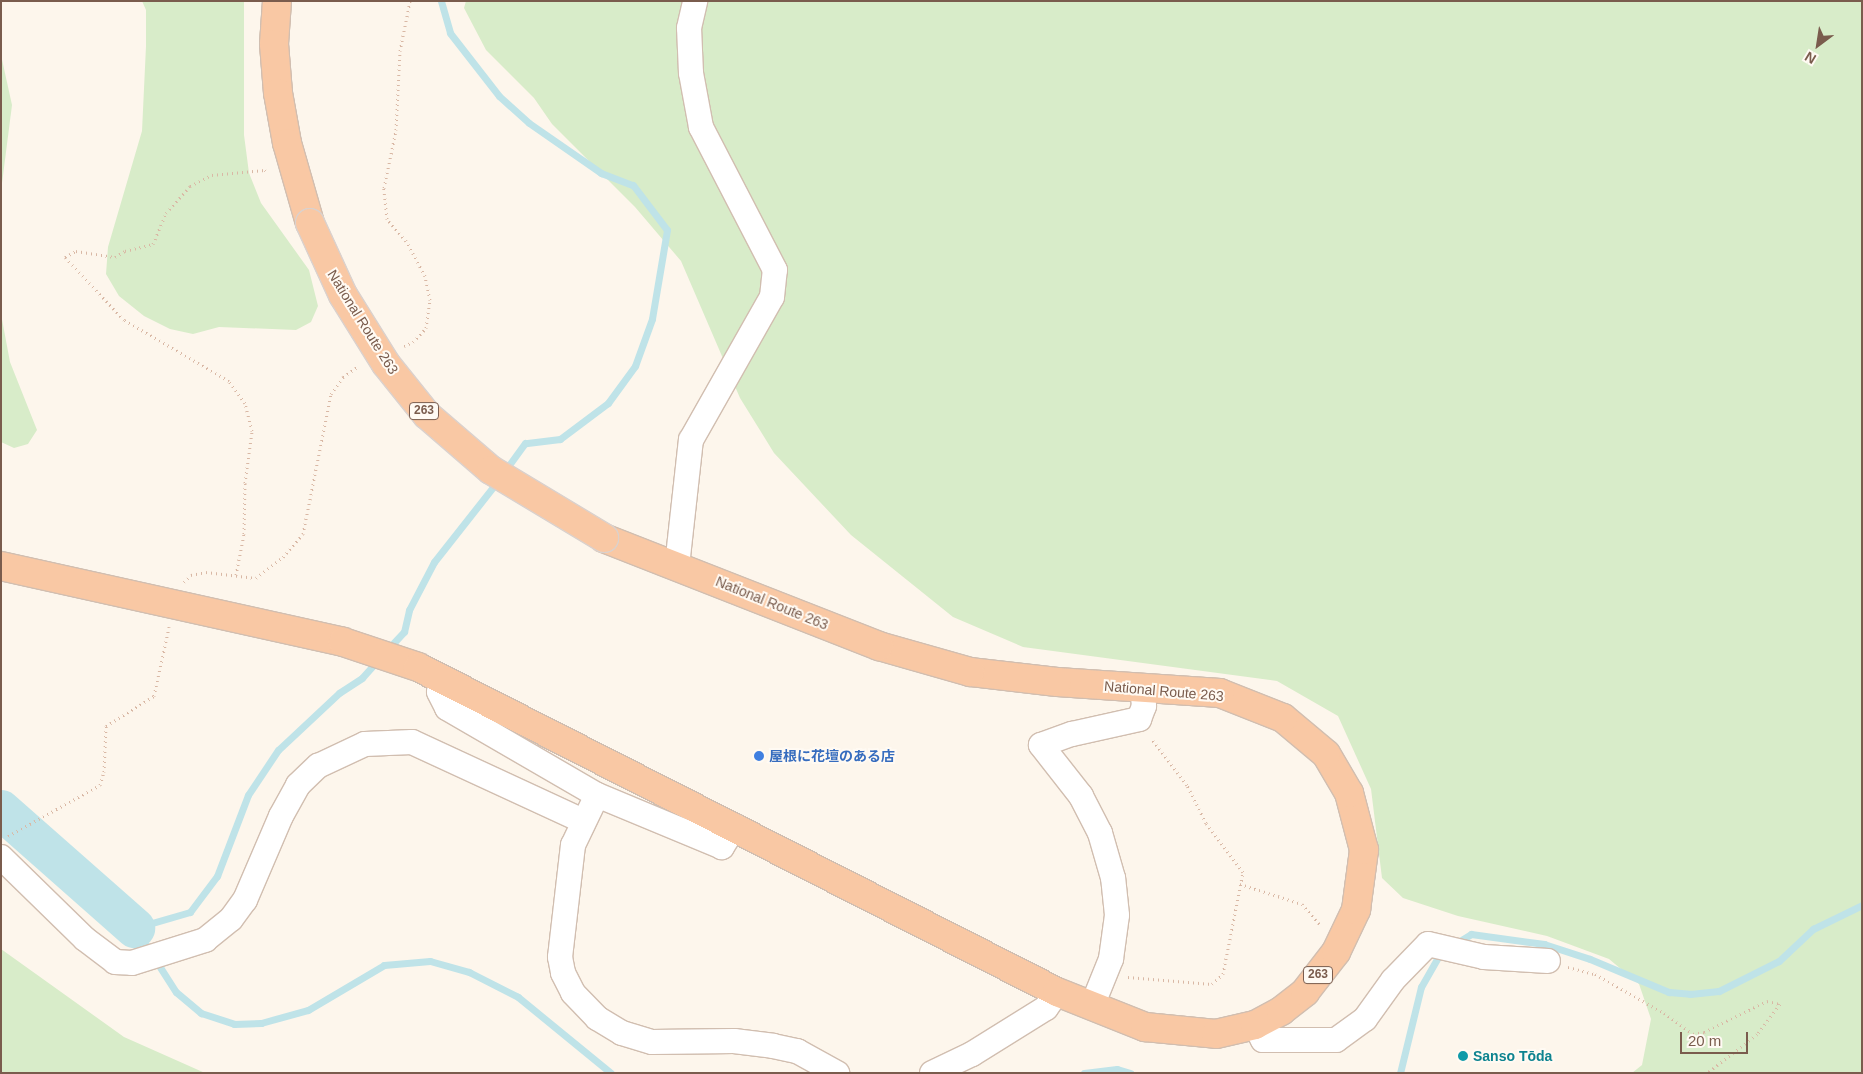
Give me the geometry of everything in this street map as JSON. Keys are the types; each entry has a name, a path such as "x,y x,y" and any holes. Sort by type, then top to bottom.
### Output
{"highway":[{"name":"National Route 263","path":"1,566 343,642 418,668 735,826 1057,992 1145,1027 1216,1034 1255,1025 1281,1011 1305,992 1336,952 1356,910 1364,850 1348,793 1326,754 1282,718 1220,694 1057,682 970,672 879,646 604,538 491,470 427,415 386,364 343,295 310,223 297,183 278,92 274,44 278,1"}],"street":[{"path":"677,566 691,440 772,297 775,270 701,127 691,73 689,28 695,1"},
{"path":"444,680 439,692 447,708 597,795 722,847 735,826"},
{"path":"1092,1006 1108,966 1117,915 1113,878 1100,833 1081,796 1041,745 1072,734 1139,719 1144,706 1142,688"},
{"path":"1,857 85,939 115,962 132,963 183,949 205,940 231,919 245,900 281,816 298,786 318,766 366,744 412,742 583,821"},
{"path":"597,795 573,845 560,957 563,973 573,993 597,1018 622,1033 652,1042 734,1040 797,1051 837,1073"},
{"path":"1255,1025 1263,1040 1336,1040 1365,1019 1393,980 1428,944 1467,954 1548,961"},
{"path":"932,1073 972,1054 1046,1008 1057,992"}],"path":[{"path":"396,350 413,342 426,328 430,300 425,276 406,241 387,220 384,188 396,130 400,51 410,1"},
{"path":"236,575 244,534 245,483 252,431 245,403 229,381 124,320 65,257 76,251 115,257 125,251 154,244 166,213 190,186 212,175 265,170 280,184 297,183"},
{"path":"1,839 100,785 104,772 106,726 154,696 178,589 191,575 206,572 256,578 283,557 303,534 331,394 343,377 363,363"},
{"path":"1108,966 1130,978 1212,984 1223,974 1243,872 1206,823 1187,786 1161,755 1139,719"},
{"path":"1240,884 1302,904 1320,925"},
{"path":"1548,961 1595,974 1664,1013 1693,1034 1704,1032 1767,1001 1780,1004 1756,1034 1707,1073"}],"green space":[{"path":"142,1 244,1 244,135 249,173 261,203 309,270 318,306 311,322 296,330 219,327 193,334 170,329 144,316 119,296 106,274 108,247 142,131 146,10"},
{"path":"466,1 1862,1 1862,1073 1632,1073 1642,1065 1651,1019 1639,984 1609,959 1547,936 1458,916 1403,898 1382,878 1371,789 1338,716 1277,681 1023,647 953,617 851,535 774,453 740,398 681,261 635,207 552,124 534,98 486,50 464,8"},
{"path":"1,55 12,105 1,191"},
{"path":"1,314 10,362 37,430 28,444 14,448 1,442"},
{"path":"1,949 124,1037 205,1073 1,1073"}],"waterway":[{"path":"441,1 450,33 499,96 529,123 601,173 633,185 667,230 652,319 635,366 608,403 560,439 525,443 505,471"},
{"path":"387,650 404,632 409,610 434,562 497,482"},
{"path":"378,660 362,678 339,693 278,750 248,795 217,876 190,912 135,928 176,992 201,1013 234,1024 261,1023 308,1010 384,965 430,961 469,972 518,997 611,1073"},
{"path":"1,810 135,928"},
{"path":"1455,944 1471,934 1544,944 1590,959 1669,992 1690,994 1719,991 1779,961 1813,929 1862,905"},
{"path":"1400,1073 1421,987 1441,952"},
{"path":"1084,1073 1117,1069 1130,1073"}],"place":[{"name":"屋根に花壇のある店","path":"759,756"},
{"name":"Sanso Tōda","path":"1463,1056"}]}
